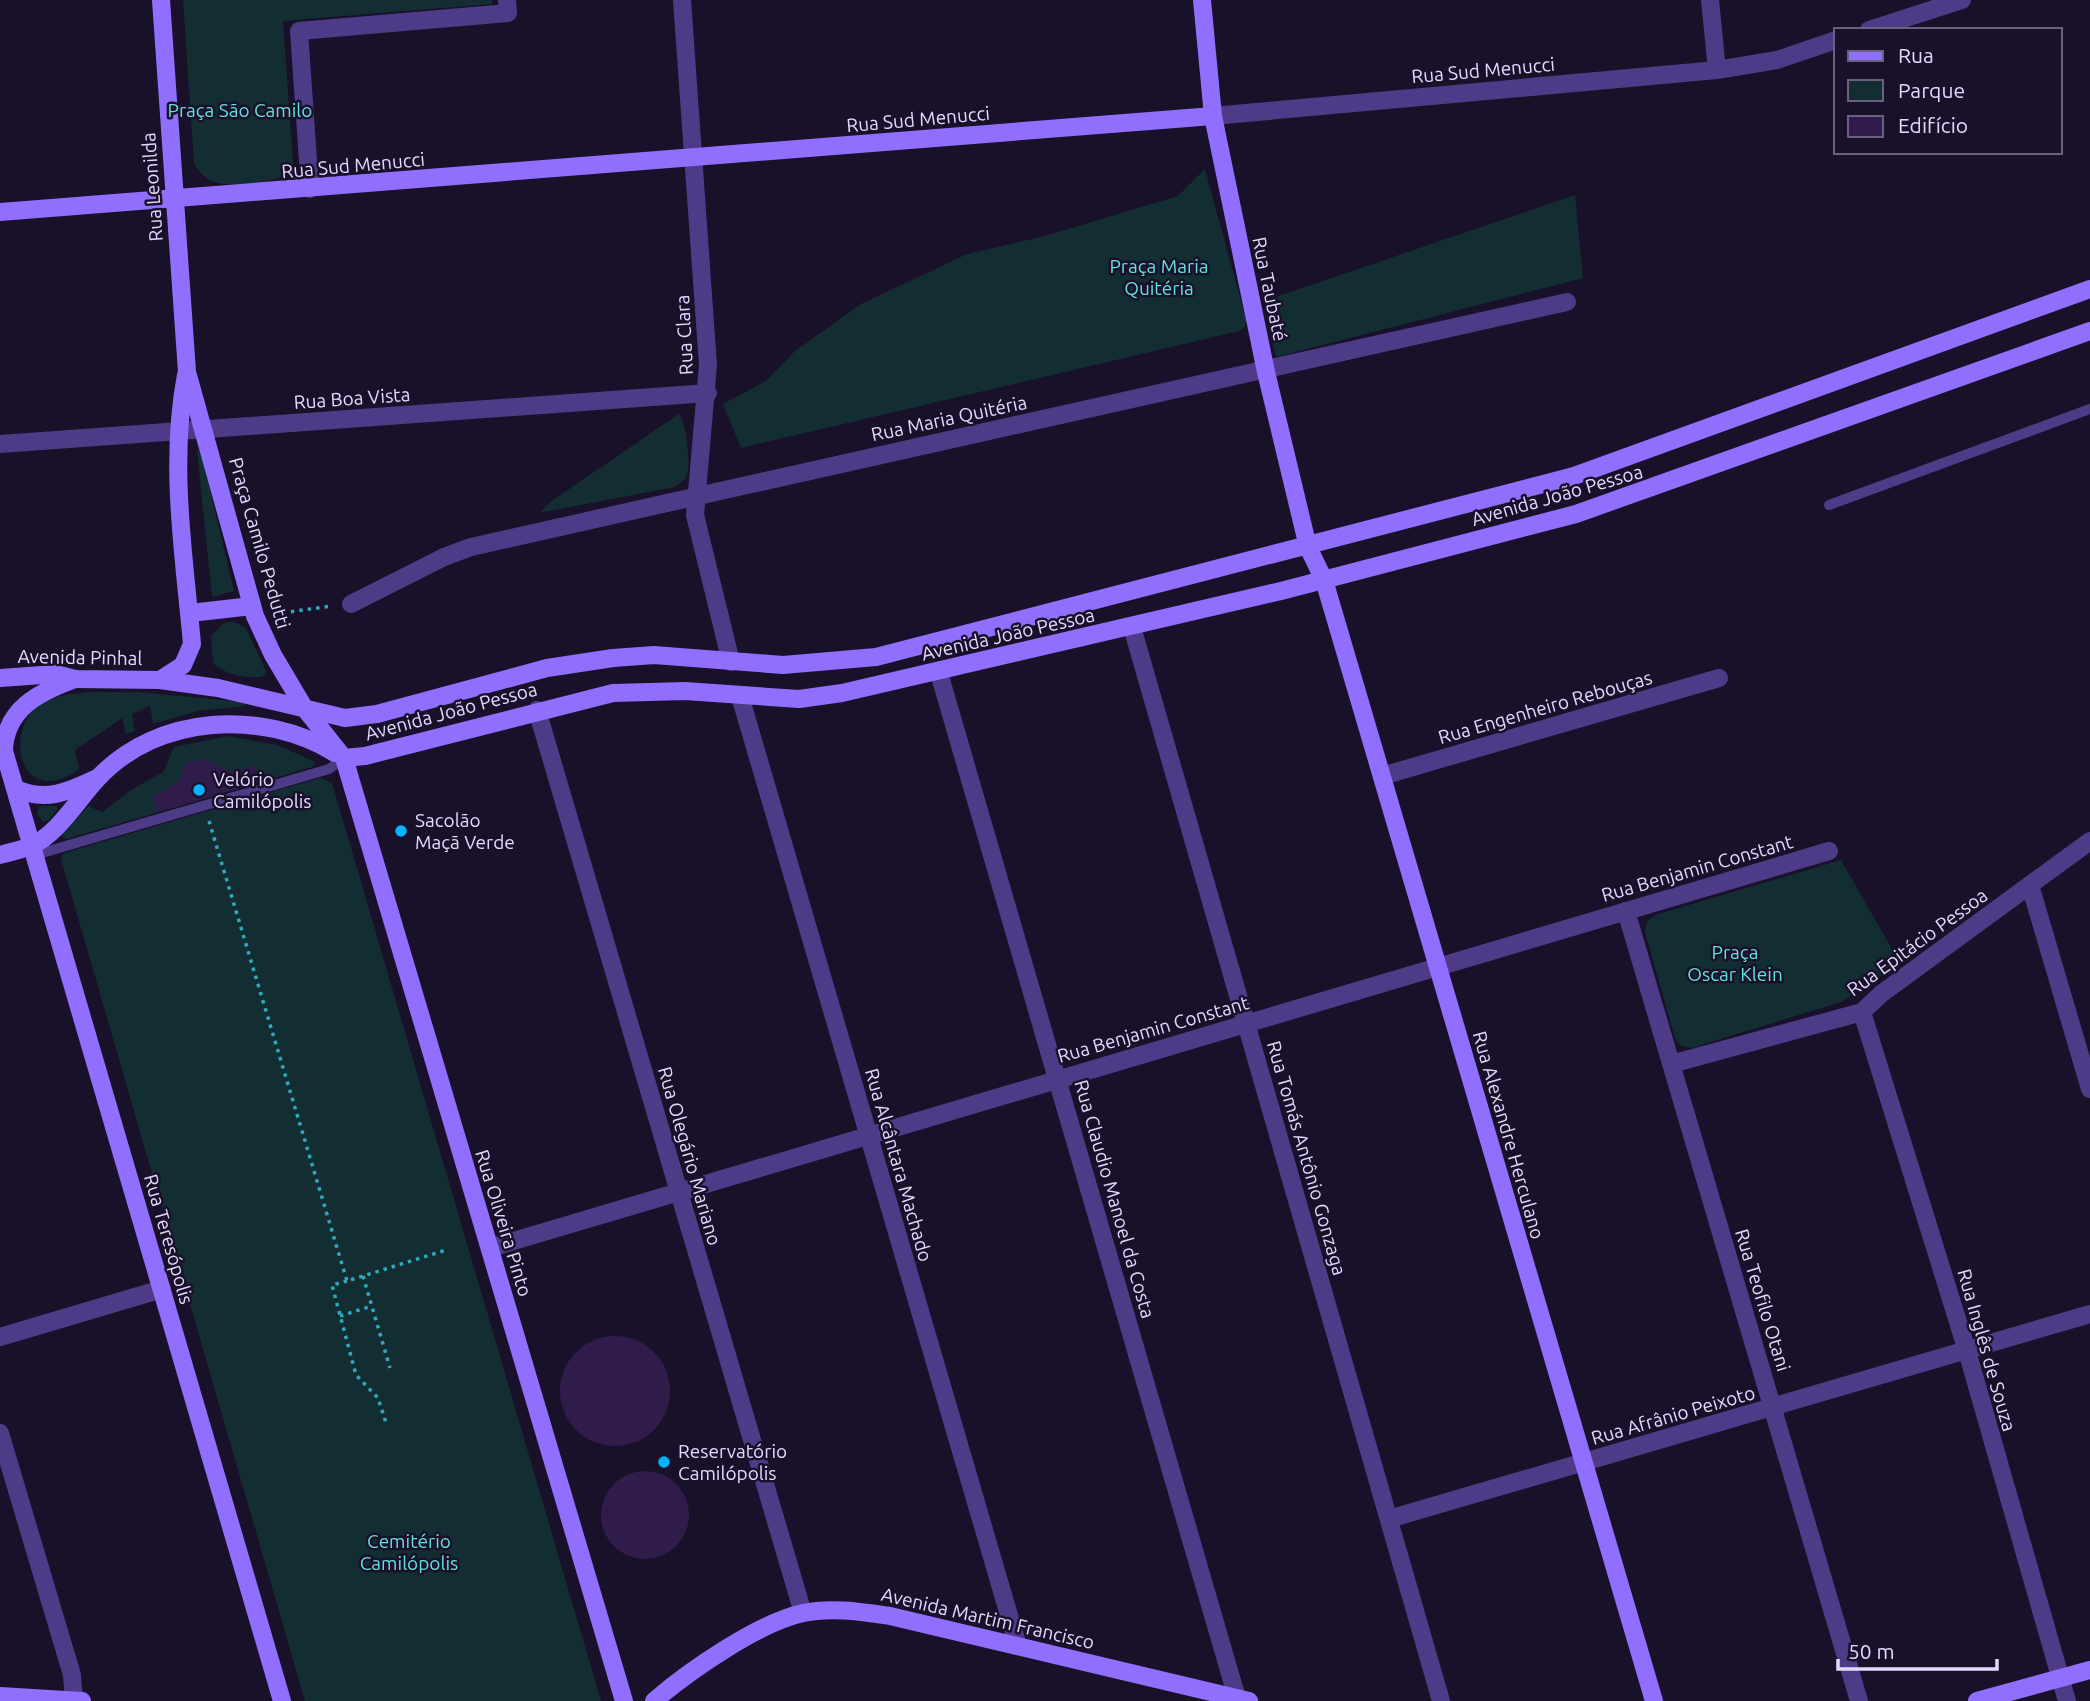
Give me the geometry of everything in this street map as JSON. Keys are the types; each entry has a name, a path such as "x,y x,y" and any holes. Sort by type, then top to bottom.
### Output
{"main road":[{"name":"Rua Leonilda","path":"161,0 187,372 205,430"},
{"name":"Rua Taubaté","path":"1202,0 1213,116 1266,372 1308,547 1324,580"},
{"name":"Rua Sud Menucci","path":"0,212 1213,116"},
{"name":"Avenida João Pessoa","path":"305,709 333,716 359,717 547,668 613,657 654,654 731,662 827,664 876,657 1574,476 2090,289"},
{"name":"Avenida João Pessoa","path":"305,709 344,758 365,756 537,710 613,693 685,691 799,699 842,694 1324,580 1576,514 2090,331"},
{"name":"Rua Leonilda","path":"177,432 187,372"},
{"name":"Praça Camilo Pedutti","path":"205,430 253,611 273,655 305,709"},
{"path":"160,680 183,665 191,652 177,432"},
{"name":"Rua Alexandre Herculano","path":"1324,580 1654,1701"},
{"path":"190,613 253,611"},
{"name":"Avenida Pinhal","path":"0,678 56,674 75,679 160,680"},
{"name":"Rua Teresópolis","path":"75,679 30,701 9,723 4,751 8,784 34,850 282,1701"},
{"path":"160,680 218,688 305,709"},
{"path":"0,855 34,850 98,778 129,754 154,740 182,730 220,724 276,728 312,740 344,758"},
{"name":"Rua Oliveira Pinto","path":"344,758 624,1701"},
{"path":"8,784 33,795 52,796 98,778"},
{"name":"Avenida Martim Francisco","path":"654,1701 729,1647 803,1613 860,1611 1243,1699"},
{"path":"1978,1701 2090,1670"},
{"path":"0,1696 82,1701"}],"street":[{"path":"310,189 299,31 508,13 507,0"},
{"name":"Rua Clara","path":"681,0 708,393 695,515 731,662"},
{"path":"1710,0 1717,70"},
{"path":"1875,28 1962,0"},
{"name":"Rua Sud Menucci","path":"1213,116 1717,70 1776,60 1834,41"},
{"name":"Rua Maria Quitéria","path":"351,604 471,547 696,494 1266,372 1567,302"},
{"name":"Rua Boa Vista","path":"0,444 708,393"},
{"name":"Rua Tomás Antônio Gonzaga","path":"1132,627 1441,1701"},
{"name":"Rua Claudio Manoel da Costa","path":"939,673 1243,1699"},
{"name":"Rua Engenheiro Rebouças","path":"1382,776 1719,678"},
{"name":"Rua Alcântara Machado","path":"740,696 1018,1646"},
{"name":"Rua Olegário Mariano","path":"537,710 803,1613"},
{"name":"Rua Epitácio Pessoa","path":"1671,1064 1862,1012 1881,994 2090,841"},
{"name":"Rua Benjamin Constant","path":"490,1248 1829,851"},
{"path":"2029,885 2090,1089"},
{"name":"Rua Teofilo Otani","path":"1626,911 1859,1701"},
{"name":"Rua Inglês de Souza","path":"1862,1012 1967,1351 2067,1701"},
{"path":"0,1337 162,1289"},
{"name":"Rua Afrânio Peixoto","path":"1389,1519 2090,1314"},
{"path":"0,1433 72,1675 74,1701"}],"lane":[{"path":"1829,505 2090,409"},
{"path":"34,850 204,806 329,769 344,758"}],"path":[{"path":"253,611 351,604"},
{"path":"204,806 347,1281"},
{"path":"387,1426 378,1398 356,1375 332,1285 446,1250"},
{"path":"363,1276 390,1368"},
{"path":"340,1316 372,1306"}],"green space":[{"name":"Praça São Camilo","path":"183,0 492,0 492,4 283,21 293,162 288,174 281,177 251,183 222,184 208,179 194,164"},
{"name":"Praça Maria Quitéria","path":"1205,169 1246,319 1245,327 1239,331 741,448 723,404 766,381 795,351 861,304 967,254 1045,236 1178,196"},
{"path":"1575,195 1583,278 1276,357 1264,301"},
{"path":"679,414 686,434 688,470 685,479 675,487 539,513 553,500"},
{"path":"197,450 201,452 234,591 212,597"},
{"path":"232,621 246,628 266,671 264,676 237,675 213,663 211,636 222,624"},
{"path":"138,692 244,702 245,706 198,711 153,724 150,706 132,714 135,731 126,734 122,718 75,750 79,769 58,780 42,780 30,773 22,760 20,744 23,728 32,712 46,701 79,693"},
{"path":"228,736 277,745 316,762 312,767 67,839 61,836 88,806 102,812 131,790 163,772 174,747"},
{"name":"Cemitério Camilópolis","path":"320,778 332,783 601,1701 305,1701 61,859 64,853"},
{"path":"40,806 58,808 49,820 43,822 37,813"},
{"name":"Praça Oscar Klein","path":"1841,860 1900,963 1841,1002 1691,1048 1680,1045 1675,1038 1645,932 1647,921 1655,915"}],"building":[{"name":"Velório Camilópolis","path":"205,759 232,772 255,766 257,783 159,812 152,797 178,782 186,763"},
{"path":"615,1336 636,1340 654,1352 666,1370 670,1391 666,1412 654,1430 636,1442 615,1446 594,1442 576,1430 564,1412 560,1391 564,1370 576,1352 594,1340"},
{"path":"645,1471 670,1478 682,1490 689,1515 682,1540 670,1552 645,1559 620,1552 608,1540 601,1515 608,1490 620,1478"}],"place":[{"name":"Velório Camilópolis","path":"199,790"},
{"name":"Sacolão Maçã Verde","path":"401,831"},
{"name":"Reservatório Camilópolis","path":"664,1462"}]}
